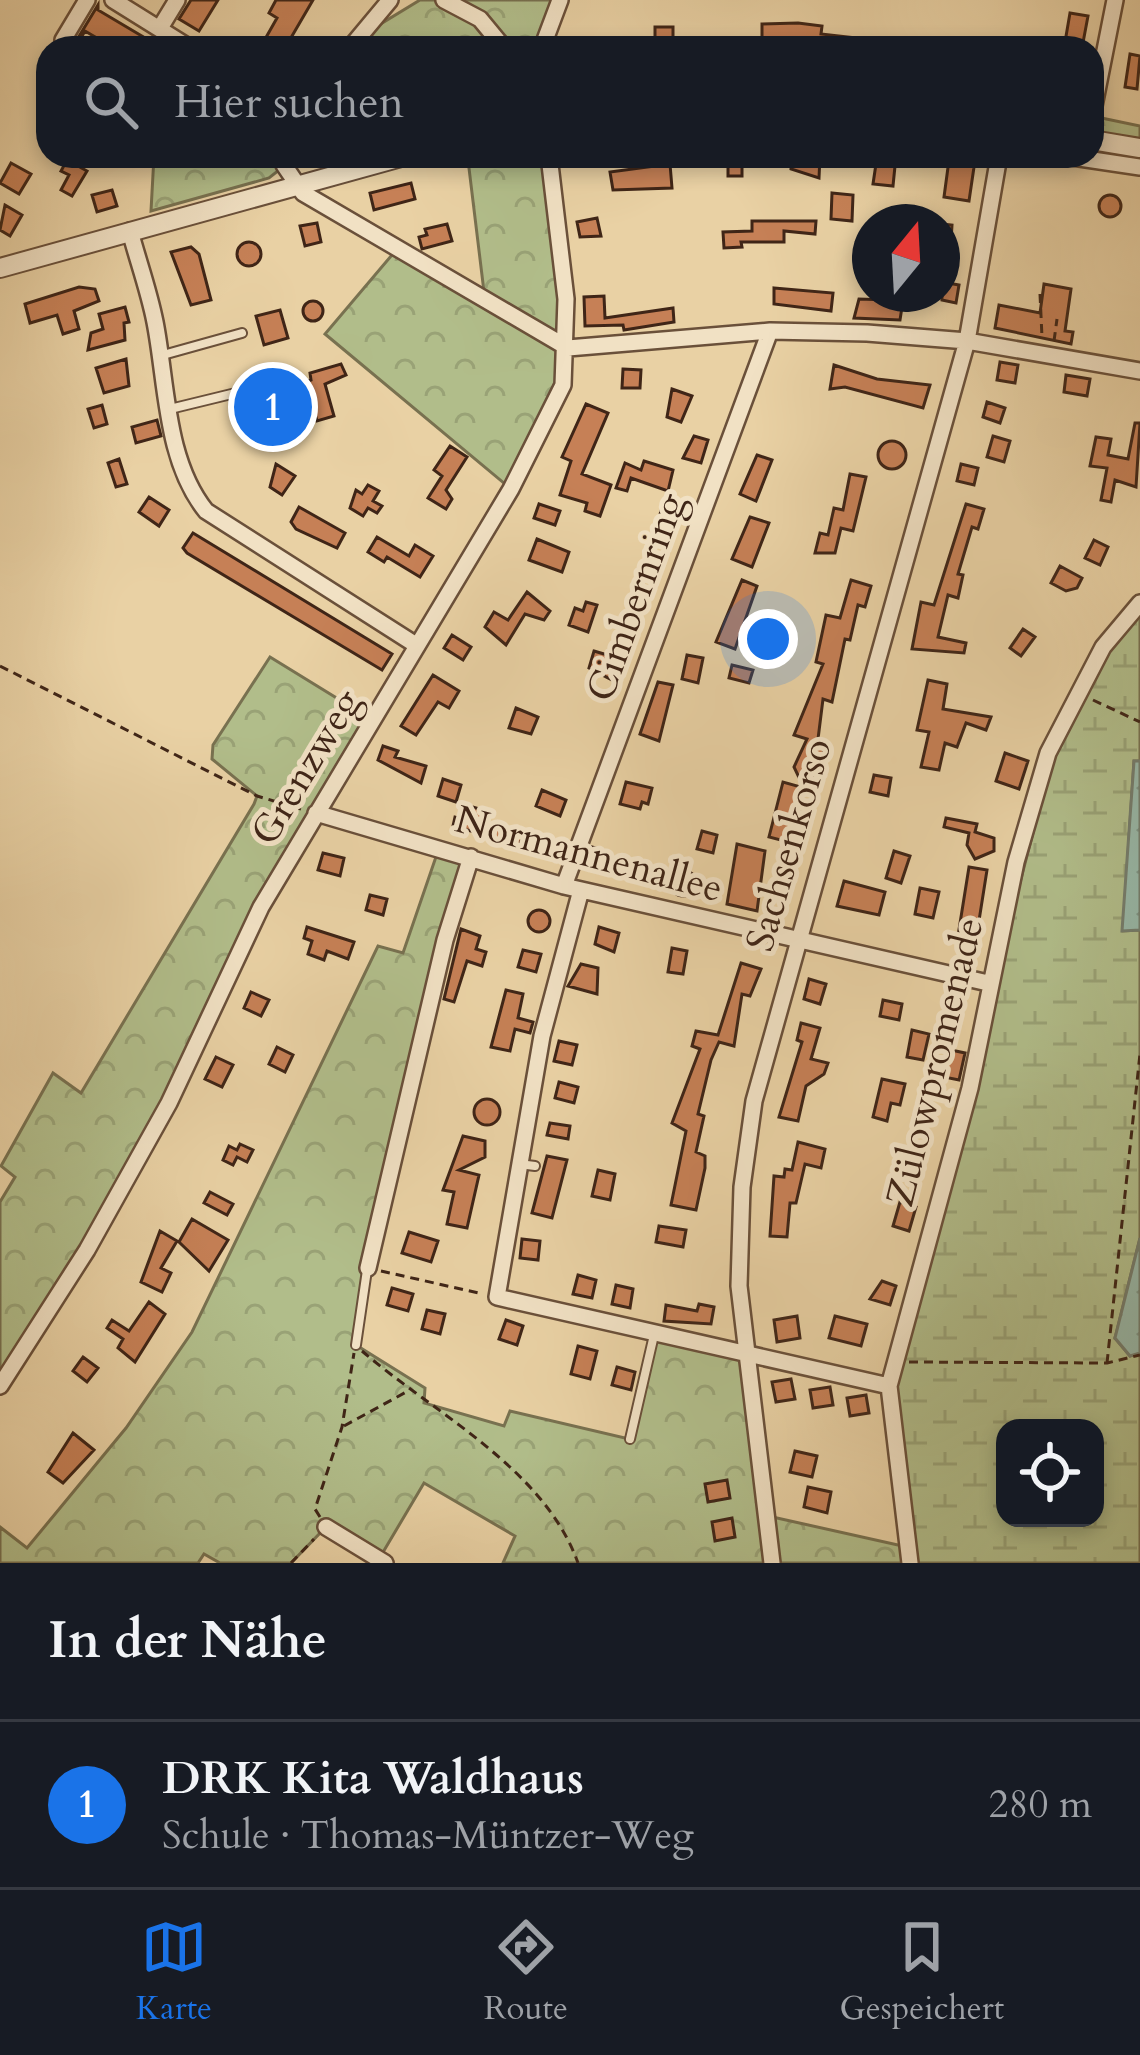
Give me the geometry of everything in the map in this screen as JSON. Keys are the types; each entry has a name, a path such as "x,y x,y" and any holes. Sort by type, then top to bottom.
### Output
{"street":[{"path":"65,36 87,0"},
{"path":"113,0 172,36"},
{"path":"160,28 177,0"},
{"path":"360,36 391,0"},
{"path":"444,0 479,19 494,36"},
{"path":"546,36 560,0"},
{"path":"1104,55 1115,0"},
{"path":"1104,142 1140,148"},
{"path":"1104,162 1140,167"},
{"path":"290,168 296,185 568,348 770,331 967,341 1140,371"},
{"path":"0,268 360,168"},
{"name":"Grenzweg","path":"0,1386 87,1250 169,1103 252,926 546,423 563,385 568,348 550,168"},
{"name":"Sachsenkorso","path":"772,1563 739,1286 742,1187 754,1102 795,941 967,341 996,168"},
{"path":"130,231 160,356 173,438 206,511 416,644"},
{"name":"Cimbernring","path":"497,1297 518,1163 573,888 770,331"},
{"name":"Zülowpromenade","path":"910,1563 889,1386 970,1088 988,983 1048,753 1103,647 1140,603"},
{"name":"Normannenallee","path":"316,813 573,888 988,983"},
{"path":"368,1268 445,940 471,857"},
{"path":"497,1297 889,1386"},
{"path":"326,1527 385,1563"}],"lane":[{"path":"160,356 242,333"},
{"path":"169,409 252,389"},
{"path":"518,1163 536,1166"},
{"path":"356,1346 368,1268"},
{"path":"630,1439 654,1335"}],"path":[{"path":"1040,294 1045,355"},
{"path":"1045,355 1057,319"},
{"path":"0,666 257,796 316,813"},
{"path":"1076,692 1140,722"},
{"path":"1107,1363 1140,1054"},
{"path":"368,1268 497,1297"},
{"path":"356,1346 500,1459 566,1529 578,1563"},
{"path":"291,1563 326,1527 315,1509 342,1427 356,1346"},
{"path":"895,1362 1107,1363 1140,1355"},
{"path":"342,1427 408,1391"}],"green space":[{"path":"420,0 554,0 539,36 370,36 379,25"},
{"path":"1104,118 1140,126 1140,167 1104,159"},
{"path":"153,168 282,168 269,178 151,211"},
{"path":"469,168 550,168 566,299 563,385 511,489 325,334 397,249 485,300"},
{"path":"1140,613 1140,761 1134,761 1123,931 1140,930 1140,1238 1115,1338 1130,1356 1140,1353 1140,1563 910,1563 889,1386 1054,752 1107,649"},
{"path":"270,657 374,721 316,813 169,1103 0,1386 0,1202 15,1177 1,1166 53,1073 81,1093 254,804 257,796 212,759 213,745"},
{"path":"439,848 471,857 371,1253 356,1345 425,1388 424,1403 504,1426 510,1411 629,1439 654,1335 748,1354 768,1516 907,1547 910,1563 503,1563 515,1536 424,1483 379,1559 326,1527 291,1563 220,1563 204,1554 198,1563 0,1563 0,1527 27,1548 126,1428 192,1332 378,946 403,953"}],"water":[{"path":"1134,761 1140,761 1140,930 1122,931"},
{"path":"1140,1238 1140,1353 1130,1356 1115,1338"}],"building":[{"path":"191,0 218,0 199,31 179,19"},
{"path":"276,0 313,0 292,36 267,36 277,18 269,13"},
{"path":"98,5 98,10 142,36 94,36 85,31 79,36"},
{"path":"1070,13 1088,16 1084,36 1066,36"},
{"path":"762,24 822,26 821,34 839,36 762,36"},
{"path":"655,27 673,27 673,36 655,36"},
{"path":"1130,54 1140,56 1137,89 1125,87"},
{"path":"11,163 31,174 19,194 0,183"},
{"path":"670,168 672,188 613,190 610,172"},
{"path":"728,168 742,168 742,176 728,176"},
{"path":"819,168 819,178 791,169"},
{"path":"875,168 895,168 893,186 873,184"},
{"path":"948,168 974,168 969,201 944,197"},
{"path":"61,171 87,171 72,196 61,190 69,175"},
{"path":"411,183 415,199 374,210 370,193"},
{"path":"112,190 117,206 97,212 92,195"},
{"path":"832,193 853,195 852,221 831,219"},
{"path":"1110,195 1121,206 1110,217 1099,206"},
{"path":"5,205 22,215 10,236 0,230"},
{"path":"597,218 601,236 580,237 577,222"},
{"path":"752,221 816,221 815,234 784,231 784,242 741,242 742,247 724,248 723,232 752,231"},
{"path":"317,223 321,242 305,246 300,226"},
{"path":"447,224 452,241 422,249 419,237 427,235 425,229"},
{"path":"249,242 261,254 249,266 237,254"},
{"path":"191,247 199,254 211,300 191,305 171,252"},
{"path":"1044,284 1071,289 1065,331 1073,332 1071,344 995,328 999,305 1040,313"},
{"path":"79,287 95,289 99,301 74,311 79,329 63,334 57,315 30,323 25,304"},
{"path":"774,288 833,293 831,311 774,304"},
{"path":"604,296 605,318 673,308 674,322 624,330 623,325 585,326 584,297"},
{"path":"313,301 323,311 313,321 303,311"},
{"path":"125,307 129,322 124,323 125,340 88,350 91,333 103,329 99,314"},
{"path":"280,310 288,338 264,345 256,316"},
{"path":"856,312 901,312 900,320 854,318"},
{"path":"126,359 129,386 104,393 96,368"},
{"path":"1000,362 1018,365 1015,383 997,380"},
{"path":"341,364 346,375 325,384 334,416 317,421 315,414 283,423 278,406 310,397 306,382 311,380 310,373"},
{"path":"834,365 877,379 930,385 923,408 845,387 830,389"},
{"path":"623,369 641,370 640,388 622,388"},
{"path":"1066,375 1090,379 1087,396 1064,392"},
{"path":"672,389 692,396 681,422 667,417"},
{"path":"987,402 1005,408 1000,423 983,417"},
{"path":"586,404 608,413 582,474 611,485 600,516 585,511 587,503 560,495 571,461 562,457"},
{"path":"102,405 107,424 94,428 88,409"},
{"path":"157,420 161,436 136,443 132,427"},
{"path":"1135,423 1140,423 1136,487 1115,480 1111,502 1101,500 1107,468 1090,466 1096,437 1111,439 1108,455 1128,459"},
{"path":"694,436 708,440 701,463 683,458"},
{"path":"993,436 1010,441 1004,462 987,457"},
{"path":"892,441 902,445 906,455 902,465 892,469 882,465 878,455 882,445"},
{"path":"450,446 467,457 446,490 452,499 446,509 428,498 442,476 434,470"},
{"path":"757,455 772,460 756,501 740,494"},
{"path":"119,459 127,484 116,487 108,463"},
{"path":"644,461 673,470 668,491 631,478 627,491 616,488 625,463 641,470"},
{"path":"276,464 295,476 282,495 270,487"},
{"path":"961,464 978,468 974,485 957,481"},
{"path":"850,474 866,477 853,531 841,528 835,553 815,553 820,533 828,535 834,508 843,510"},
{"path":"368,485 379,491 373,501 382,506 377,513 368,508 363,516 350,508 356,490 362,494"},
{"path":"149,497 169,510 159,526 139,512"},
{"path":"664,500 682,505 674,534 656,529"},
{"path":"539,504 560,511 555,525 534,518"},
{"path":"966,504 984,509 978,529 972,527 958,574 963,575 958,598 948,595 938,637 966,643 964,653 912,649 921,602 934,605"},
{"path":"299,507 345,533 337,548 296,529 291,522"},
{"path":"750,517 769,523 752,567 732,559"},
{"path":"193,533 392,654 382,670 187,553 183,548"},
{"path":"377,537 409,556 415,545 433,556 420,577 387,557 384,562 368,552"},
{"path":"537,539 569,552 562,572 529,560"},
{"path":"1094,540 1108,547 1100,565 1085,558"},
{"path":"1060,566 1082,578 1077,588 1066,591 1051,583"},
{"path":"742,580 757,586 735,649 716,642"},
{"path":"851,580 871,586 865,607 858,605 850,640 845,639 832,702 823,699 817,747 825,749 813,777 807,777 792,843 769,837 783,782 804,788 794,767 807,739 794,735 823,664 816,662 826,615 840,618"},
{"path":"527,592 550,611 544,620 525,614 506,645 485,627 494,612 508,620"},
{"path":"586,602 597,605 588,632 569,625 575,608 583,611"},
{"path":"1023,629 1035,637 1021,656 1010,648"},
{"path":"452,635 471,647 463,660 444,648"},
{"path":"594,651 621,659 614,681 589,668"},
{"path":"687,655 703,658 698,683 682,679"},
{"path":"732,665 753,670 749,683 729,678"},
{"path":"433,675 459,691 449,708 438,702 416,735 401,726"},
{"path":"928,680 947,684 943,709 991,717 986,730 966,723 957,747 945,743 939,770 921,767 929,732 917,730"},
{"path":"658,682 673,685 659,741 640,734"},
{"path":"516,708 538,717 531,734 509,728"},
{"path":"383,746 398,751 395,757 426,766 421,783 378,760"},
{"path":"1005,753 1028,761 1019,789 996,781"},
{"path":"874,775 891,778 888,796 870,792"},
{"path":"443,779 461,785 456,802 438,796"},
{"path":"626,782 652,788 648,804 642,802 640,809 620,804"},
{"path":"542,790 566,800 560,816 536,806"},
{"path":"466,805 486,811 482,824 523,834 520,845 453,826 455,817 466,820"},
{"path":"946,818 977,824 975,832 994,838 994,851 975,859 967,845 969,833 944,827"},
{"path":"702,831 717,835 713,853 697,849"},
{"path":"737,844 765,851 757,911 727,904"},
{"path":"592,847 609,852 603,869 586,864"},
{"path":"894,851 910,856 901,883 886,878"},
{"path":"323,853 344,858 340,876 318,870"},
{"path":"969,867 987,870 975,946 957,942"},
{"path":"683,870 696,883 683,896 670,883"},
{"path":"844,881 885,892 879,915 837,906"},
{"path":"920,888 939,892 933,918 915,914"},
{"path":"370,895 387,899 383,915 366,910"},
{"path":"539,910 550,921 539,932 528,921"},
{"path":"307,927 354,942 348,959 327,951 324,960 308,954 312,941 304,938"},
{"path":"599,927 619,933 614,952 595,944"},
{"path":"461,929 480,936 476,949 486,952 482,966 467,961 454,1002 444,999"},
{"path":"672,948 687,951 683,974 668,972"},
{"path":"523,950 541,954 536,972 518,967"},
{"path":"741,963 761,969 750,996 742,994 734,1046 719,1042 711,1060 698,1114 704,1116 696,1152 705,1156 705,1168 696,1210 671,1205 686,1131 672,1123 700,1049 692,1046 696,1031 718,1035"},
{"path":"581,964 598,968 597,994 568,986"},
{"path":"809,979 826,984 820,1004 804,999"},
{"path":"506,990 523,994 518,1018 533,1022 530,1033 515,1029 510,1051 491,1047"},
{"path":"251,992 269,1000 261,1016 244,1008"},
{"path":"883,1000 902,1004 899,1020 880,1016"},
{"path":"801,1023 820,1028 811,1059 828,1063 824,1074 806,1086 798,1121 779,1117 802,1042 797,1040"},
{"path":"912,1030 929,1034 923,1060 907,1057"},
{"path":"559,1041 577,1045 572,1065 554,1061"},
{"path":"277,1047 293,1055 285,1072 269,1064"},
{"path":"951,1050 965,1053 959,1080 939,1076"},
{"path":"216,1057 233,1065 222,1087 205,1079"},
{"path":"882,1079 905,1084 900,1105 891,1103 887,1121 873,1117"},
{"path":"559,1082 578,1087 574,1103 555,1098"},
{"path":"487,1099 500,1112 487,1125 474,1112"},
{"path":"550,1123 570,1126 568,1139 547,1135"},
{"path":"463,1136 485,1141 485,1157 459,1170 479,1175 467,1228 447,1224 454,1192 443,1190"},
{"path":"798,1142 825,1149 821,1168 805,1164 796,1203 790,1203 787,1237 770,1236 774,1176 784,1177 785,1169 792,1170"},
{"path":"240,1144 253,1150 247,1162 237,1157 233,1165 223,1160 229,1146 237,1150"},
{"path":"547,1156 567,1160 552,1218 532,1213"},
{"path":"598,1170 615,1174 610,1200 592,1196"},
{"path":"210,1192 233,1204 227,1215 204,1203"},
{"path":"900,1202 916,1207 909,1231 893,1226"},
{"path":"192,1219 228,1240 209,1271 179,1242"},
{"path":"659,1226 686,1230 683,1247 656,1242"},
{"path":"160,1231 177,1241 161,1268 171,1273 162,1292 141,1282"},
{"path":"409,1232 438,1241 431,1262 402,1253"},
{"path":"522,1239 540,1241 538,1260 520,1258"},
{"path":"578,1275 596,1280 592,1298 573,1294"},
{"path":"882,1281 896,1286 890,1305 870,1299"},
{"path":"616,1285 633,1289 630,1308 612,1304"},
{"path":"392,1288 413,1294 408,1311 387,1305"},
{"path":"149,1302 165,1314 135,1362 118,1348 123,1339 107,1328 112,1320 129,1331"},
{"path":"699,1304 714,1307 711,1324 664,1321 666,1305 697,1311"},
{"path":"427,1310 445,1314 440,1334 422,1329"},
{"path":"797,1316 800,1338 777,1342 774,1320"},
{"path":"835,1316 867,1324 861,1346 829,1338"},
{"path":"506,1320 523,1326 517,1345 499,1339"},
{"path":"578,1346 597,1351 590,1379 571,1374"},
{"path":"83,1357 98,1368 87,1382 73,1371"},
{"path":"617,1367 635,1372 631,1390 612,1385"},
{"path":"791,1379 795,1399 776,1402 772,1382"},
{"path":"830,1387 833,1405 813,1408 810,1390"},
{"path":"866,1395 869,1413 850,1416 847,1398"},
{"path":"73,1433 94,1450 63,1483 48,1472"},
{"path":"795,1451 817,1456 812,1477 790,1472"},
{"path":"727,1480 730,1498 708,1502 705,1484"},
{"path":"808,1487 831,1492 827,1513 804,1507"},
{"path":"732,1518 735,1537 715,1541 712,1522"}],"place":[{"name":"DRK Kita Waldhaus","path":"273,407"}]}
